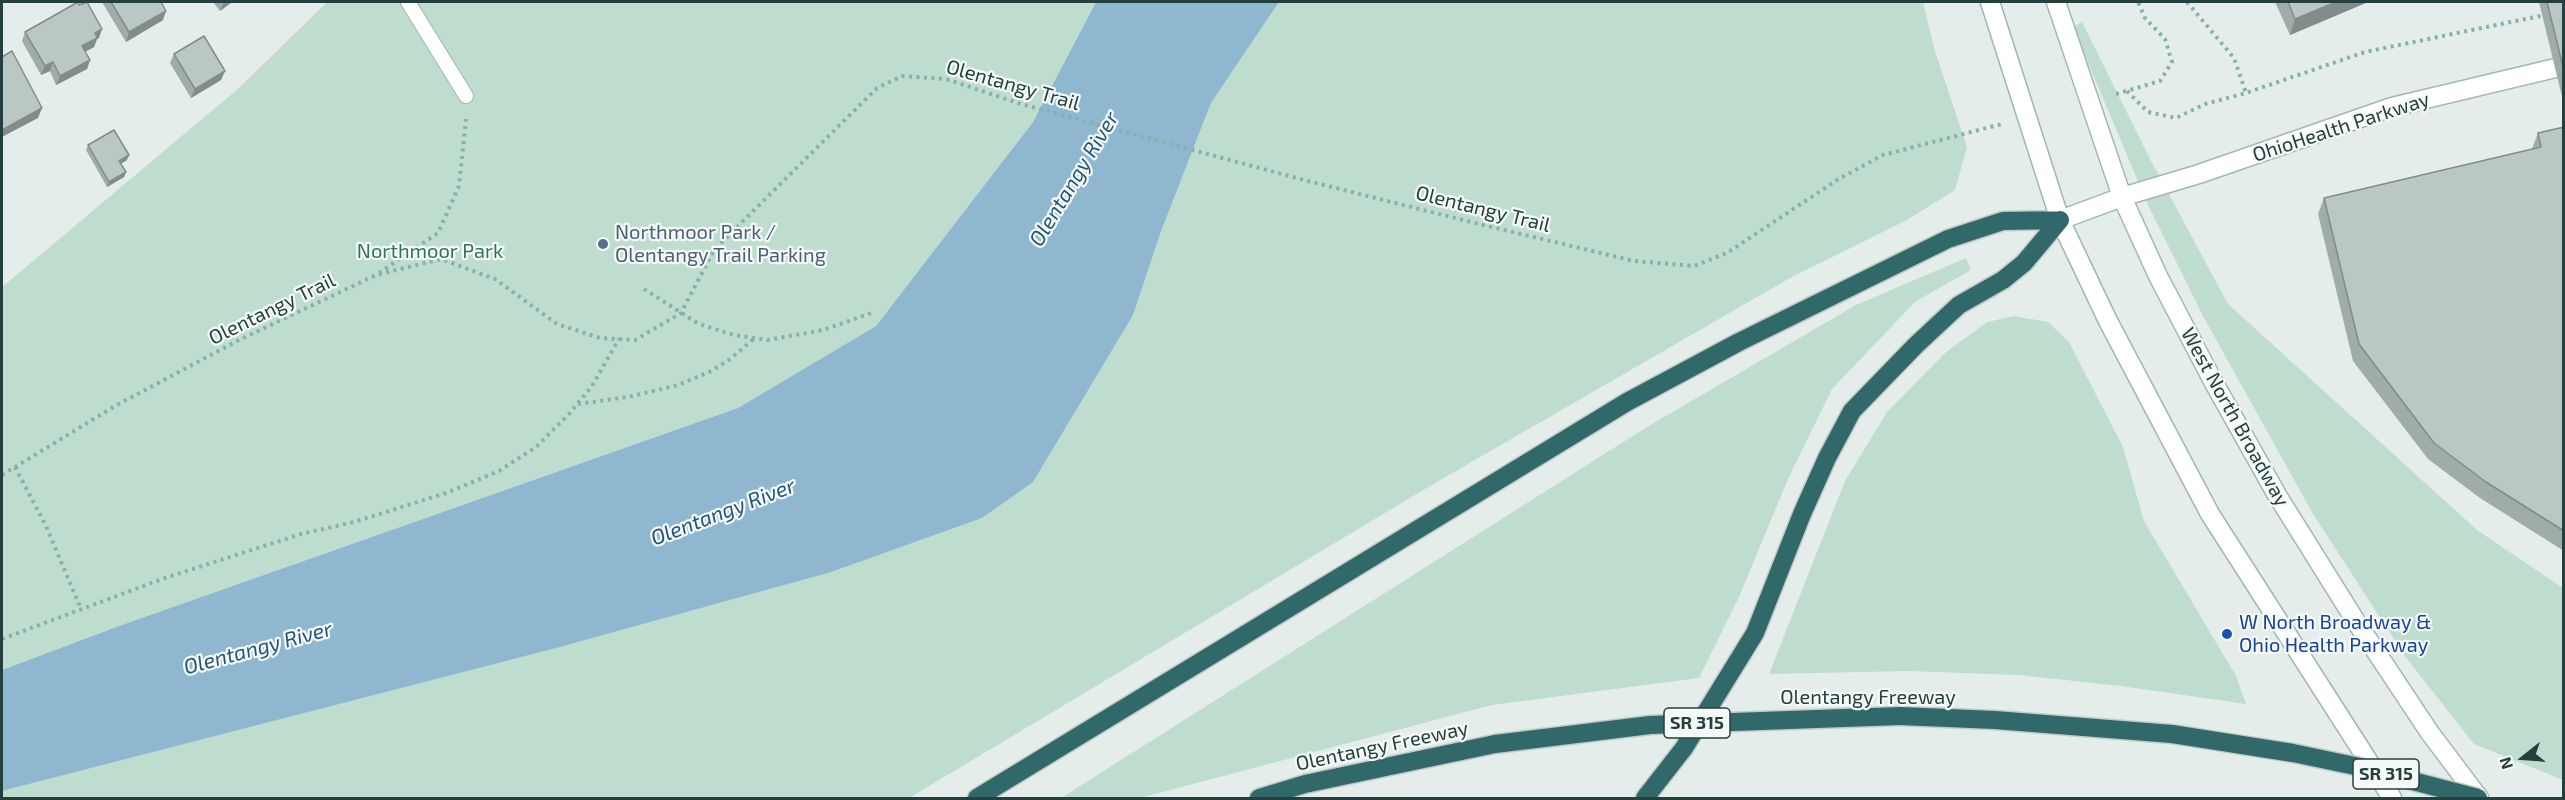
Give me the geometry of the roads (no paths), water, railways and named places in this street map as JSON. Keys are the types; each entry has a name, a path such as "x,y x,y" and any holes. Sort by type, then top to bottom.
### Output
{"highway":[{"path":"977,798 1617,408 1728,347 1948,239 2003,221 2060,220"},
{"path":"1645,798 1684,747 1755,633 1802,514 1827,458 1852,411 1916,345 1959,305 2003,280 2024,263 2060,220"},
{"name":"Olentangy Freeway","path":"1258,798 1305,784 1495,744 1650,725 1900,716 1995,720 2172,735 2293,753 2355,766 2479,798"}],"main road":[{"path":"1990,2 2060,220 2108,321 2210,514 2392,798"},
{"name":"West North Broadway","path":"2056,2 2122,197 2158,276 2214,383 2277,495 2355,620 2430,734 2479,798"},
{"name":"OhioHealth Parkway","path":"2060,220 2122,197 2210,171 2391,107 2564,66"}],"lane":[{"path":"408,2 466,96"}],"water":[{"name":"Olentangy River","path":"1096,2 1279,2 1211,103 1160,234 1133,315 1033,482 982,518 831,572 545,651 2,791 2,670 119,626 738,408 876,326 1033,122"}],"place":[{"name":"Northmoor Park / Olentangy Trail Parking","path":"603,244"},
{"name":"W North Broadway & Ohio Health Parkway","path":"2227,634"}],"park label":[{"name":"Northmoor Park","path":"430,251"}]}
